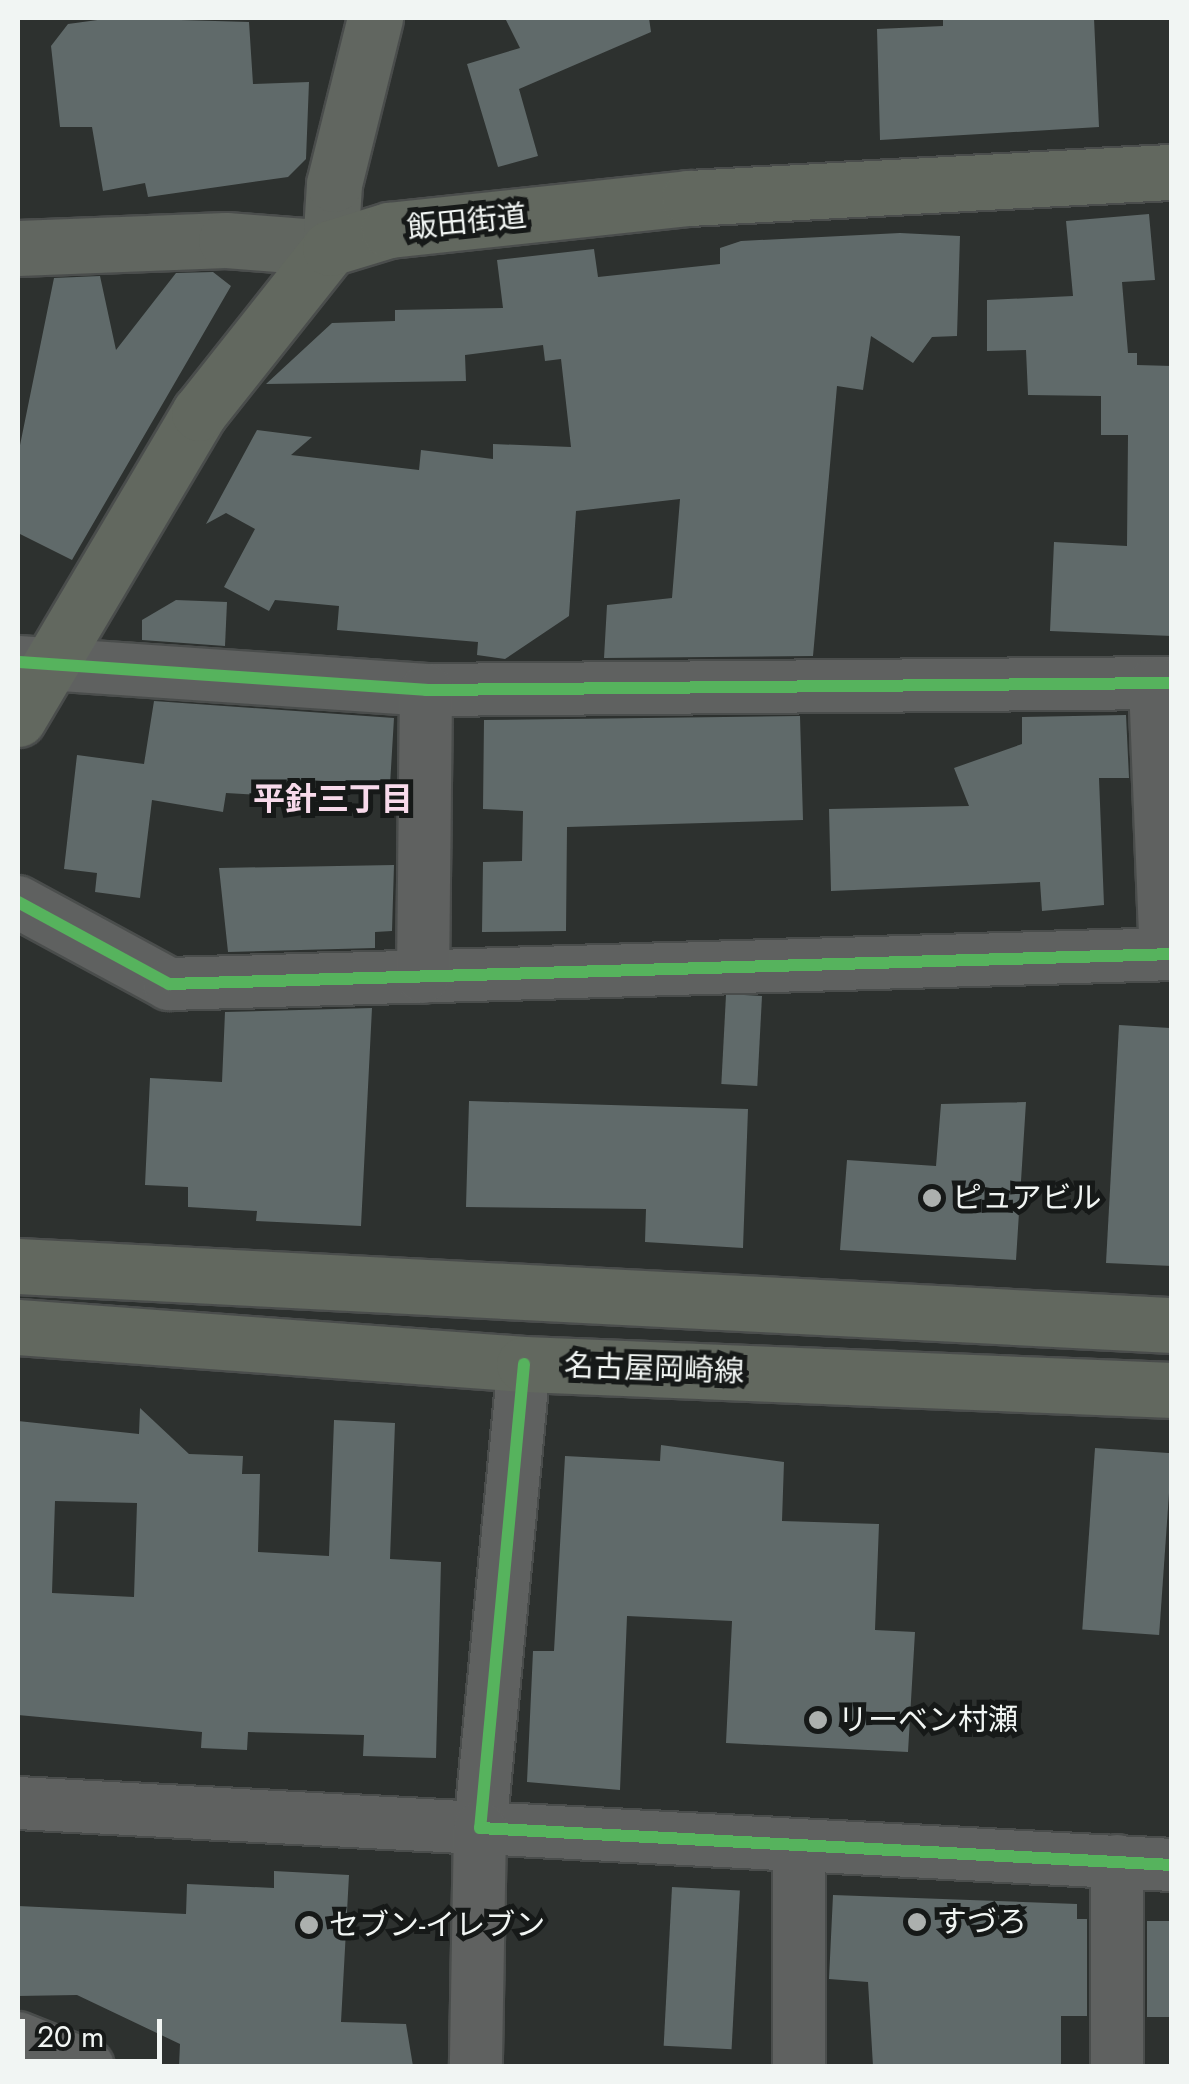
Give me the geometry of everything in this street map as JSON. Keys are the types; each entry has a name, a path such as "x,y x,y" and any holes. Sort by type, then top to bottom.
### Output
{"main road":[{"name":"飯田街道","path":"330,248 389,230 688,198 1172,172"},
{"path":"18,719 34,661 199,413 330,248"},
{"path":"18,1266 1172,1324"},
{"name":"名古屋岡崎線","path":"18,1326 524,1364 1172,1390"}],"street":[{"path":"18,248 226,240 330,248 334,184 374,18"},
{"path":"18,902 169,984 1169,954 1163,683 426,690 34,661"},
{"path":"423,977 426,690"},
{"path":"476,2066 480,1828 524,1364"},
{"path":"18,1804 799,1848 1172,1864"},
{"path":"799,1848 799,2066"},
{"path":"1116,1861 1117,2066"},
{"path":"18,2038 88,2066"}],"building":[{"path":"112,18 249,22 253,84 309,82 306,159 288,177 148,197 145,183 103,191 92,127 60,127 51,46 68,24"},
{"path":"505,18 649,18 651,32 519,89 538,156 498,167 467,64 520,48"},
{"path":"943,18 1094,18 1099,127 880,140 877,29 943,26"},
{"path":"1149,214 1155,280 1122,282 1128,353 1137,353 1137,365 1172,366 1172,636 1050,631 1054,542 1127,546 1128,435 1101,435 1101,396 1028,395 1026,350 987,351 987,300 1073,296 1066,221"},
{"path":"900,233 960,236 957,336 932,337 913,363 871,336 863,390 837,386 813,656 604,658 607,605 672,598 680,499 576,511 569,616 505,659 477,655 478,642 337,630 339,606 275,600 269,611 224,587 255,529 226,513 206,524 257,430 312,437 291,455 419,470 421,450 493,459 493,444 571,447 561,359 545,361 543,345 465,355 466,381 266,384 332,323 395,321 395,310 503,308 497,260 594,249 598,277 720,264 720,248 741,241"},
{"path":"213,272 231,286 72,560 18,533 18,455 54,278 100,276 116,350 176,273"},
{"path":"176,600 227,602 225,646 142,640 142,620"},
{"path":"154,701 394,718 390,785 292,779 291,797 226,793 223,812 152,800 140,898 95,892 97,873 64,869 77,755 144,764"},
{"path":"1126,715 1129,778 1099,778 1104,905 1042,911 1040,882 831,891 829,809 969,806 954,768 1022,744 1022,717"},
{"path":"800,716 803,820 567,827 566,931 482,932 483,862 522,861 523,811 483,809 484,720"},
{"path":"394,865 392,931 375,932 375,948 228,952 219,868"},
{"path":"726,994 762,996 757,1086 721,1084"},
{"path":"372,1008 361,1226 256,1221 257,1211 188,1207 188,1187 145,1185 150,1078 222,1082 225,1012"},
{"path":"1119,1025 1170,1028 1172,1266 1106,1263"},
{"path":"469,1101 748,1109 743,1248 645,1242 646,1209 466,1207"},
{"name":"ピュアビル","path":"1026,1102 1016,1260 840,1250 847,1160 936,1166 941,1104"},
{"path":"140,1408 189,1454 243,1456 242,1474 260,1474 258,1552 329,1556 334,1420 395,1423 390,1559 441,1562 436,1758 363,1756 364,1735 248,1732 247,1750 201,1748 202,1732 18,1715 18,1421 139,1434","holes":["55,1501 137,1503 134,1597 52,1593"]},
{"path":"661,1445 784,1462 782,1521 879,1524 875,1630 915,1632 908,1752 726,1743 732,1621 627,1616 620,1790 527,1782 533,1651 554,1651 565,1456 660,1461"},
{"path":"1095,1448 1172,1453 1159,1635 1082,1630"},
{"path":"274,1871 349,1875 341,2022 406,2024 413,2066 179,2066 180,2044 77,1995 18,1996 18,1906 186,1914 187,1884 274,1888"},
{"path":"672,1887 740,1891 732,2049 664,2046"},
{"path":"833,1895 1077,1904 1077,1919 1087,1919 1087,2016 1061,2016 1061,2066 873,2066 868,1982 829,1979"},
{"path":"1147,1921 1172,1921 1172,2017 1147,2017"}],"cycle path":[{"path":"18,662 426,690 1172,683"},
{"path":"18,902 169,984 1172,954"},
{"path":"524,1364 480,1828 1172,1865"}],"place":[{"name":"ピュアビル","path":"932,1198"},
{"name":"リーベン村瀬","path":"818,1720"},
{"name":"すづろ","path":"917,1922"},
{"name":"セブン-イレブン","path":"309,1925"}],"district":[{"name":"平針三丁目","path":"333,799"}]}
